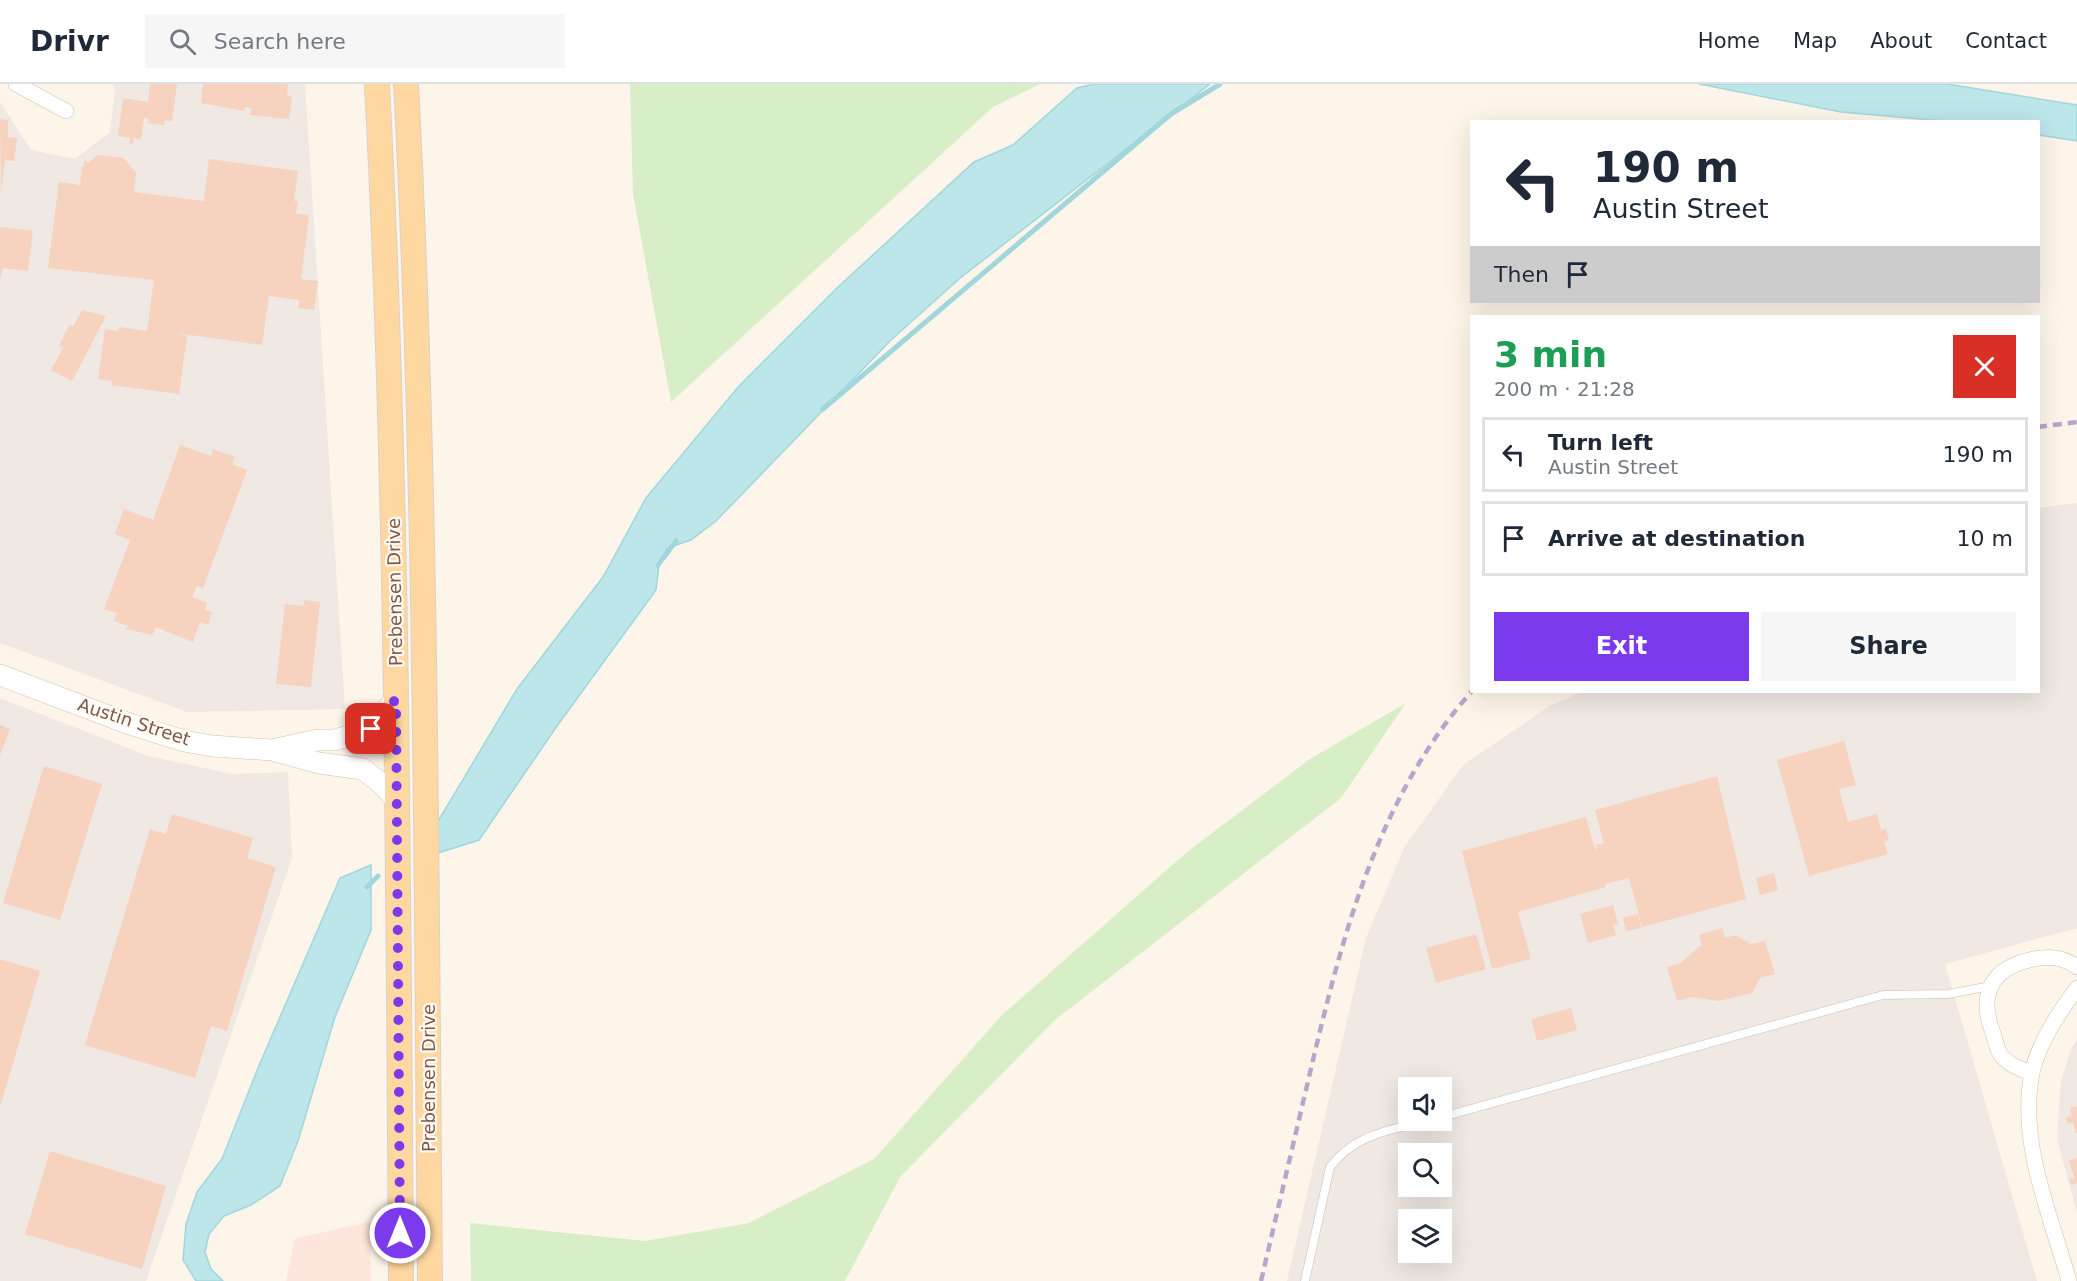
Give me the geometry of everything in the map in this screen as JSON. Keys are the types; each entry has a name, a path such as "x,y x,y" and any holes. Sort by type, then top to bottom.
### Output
{"main road":[{"name":"Prebensen Drive","path":"377,84 387,272 396,699 401,1281"},
{"name":"Prebensen Drive","path":"406,84 418,342 424,573 430,1281"},
{"name":"Austin Street","path":"0,675 127,723 183,741 212,746 272,750 319,763 363,769 378,780 398,802"},
{"name":"Austin Street","path":"272,750 318,740 335,740 371,729 396,699"}],"street":[{"path":"16,84 66,111"},
{"path":"2032,1073 2012,1065 2000,1055 1986,1008 1986,997 2003,970 2032,960 2062,958 2077,967"},
{"path":"2069,1281 2031,1135 2029,1107 2032,1073 2050,1027 2077,988"}],"lane":[{"path":"1452,1114 1883,995 1948,994 1991,986"},
{"path":"1305,1281 1330,1167 1350,1145 1398,1129"}],"shaded area":[{"path":"112,84 305,84 345,709 187,712 0,643 0,102 31,150 75,159 110,132 115,88"},
{"path":"2077,503 2077,928 1945,964 2037,1281 1287,1281 1366,938 1404,848 1463,765 1551,705 1580,693 2040,693 2040,508"},
{"path":"0,698 148,756 233,774 288,772 292,858 146,1281 0,1281"},
{"path":"2077,1039 2077,1213 2057,1139 2061,1081 2071,1049"},
{"path":"370,1222 371,1281 286,1281 295,1238"}],"green space":[{"path":"630,84 1040,84 993,107 671,402 633,194"},
{"path":"1406,703 1341,798 1055,1020 900,1177 845,1281 471,1281 470,1223 645,1241 749,1223 874,1159 1002,1015 1187,852 1310,759"}],"water":[{"path":"1094,84 1210,84 959,279 891,340 716,521 691,540 667,548 659,565 656,590 557,726 479,840 432,855 431,833 517,689 603,577 646,498 739,386 838,287 974,162 1013,145 1077,88"},
{"path":"1699,84 1947,84 2077,105 2077,141 2040,135 2040,120 1932,120 1841,112"},
{"path":"371,865 371,930 335,1017 298,1141 280,1186 251,1205 224,1216 209,1234 205,1252 211,1269 223,1281 196,1281 183,1260 186,1224 197,1192 222,1159 258,1068 340,878"}],"building":[{"path":"150,84 177,84 172,121 165,120 164,125 148,123 149,118 144,118 141,139 134,138 133,144 129,143 130,138 118,136 123,98 148,102"},
{"path":"203,84 288,84 287,96 292,97 289,119 250,115 251,108 245,107 244,111 201,103"},
{"path":"0,119 8,120 8,137 17,138 14,161 5,160 1,193"},
{"path":"98,155 124,158 136,173 134,192 204,201 209,159 298,171 294,201 298,201 296,214 309,215 301,279 318,281 314,310 298,308 299,300 269,296 262,345 177,333 187,336 179,394 111,385 112,381 98,379 105,329 118,331 119,327 147,331 154,280 48,268 59,182 80,185 82,167 85,165 83,163 86,160 88,163"},
{"path":"0,227 33,231 28,271 3,268 0,279"},
{"path":"82,310 106,316 72,381 51,370 63,348 59,346 69,325 73,327"},
{"path":"180,445 211,456 213,449 235,457 232,464 247,470 203,588 197,586 192,597 207,603 205,610 212,612 208,625 200,622 193,642 155,627 153,635 126,629 128,626 114,621 117,613 104,609 130,540 115,534 124,509 153,520"},
{"path":"304,600 320,602 311,687 276,684 285,604 304,606"},
{"path":"0,725 10,729 0,755"},
{"path":"1844,741 1856,785 1839,789 1848,822 1877,814 1881,830 1886,829 1889,840 1884,841 1888,854 1809,876 1777,760"},
{"path":"44,766 102,784 60,920 3,903"},
{"path":"1717,776 1746,899 1642,927 1629,878 1605,884 1606,887 1518,912 1531,959 1492,969 1462,851 1586,817 1595,849 1597,849 1596,845 1604,843 1595,810"},
{"path":"172,814 253,838 247,858 276,867 227,1031 211,1026 195,1078 85,1045 150,829 166,834"},
{"path":"1774,873 1778,890 1760,895 1756,878"},
{"path":"1613,905 1618,924 1613,925 1616,935 1588,943 1580,914"},
{"path":"1638,914 1641,928 1626,931 1623,918"},
{"path":"1722,928 1725,938 1736,935 1750,944 1765,941 1775,974 1760,978 1752,993 1719,1001 1691,997 1677,1001 1667,967 1681,963 1702,944 1699,935"},
{"path":"1476,934 1486,969 1436,983 1426,948"},
{"path":"0,959 40,971 1,1104 0,1104"},
{"path":"1571,1008 1577,1030 1537,1041 1531,1019"},
{"path":"2077,1106 2076,1133 2073,1122 2067,1123 2066,1118 2072,1116 2070,1108"},
{"path":"50,1151 166,1186 142,1269 25,1234"},
{"path":"2077,1158 2077,1183 2071,1185 2069,1179 2074,1178 2069,1160"}],"waterway":[{"path":"823,409 1171,114 1220,84"},
{"path":"658,565 676,541"},
{"path":"367,887 378,876"}],"railway":[{"path":"2040,427 2077,422"},
{"path":"1261,1281 1334,974 1366,874 1411,778 1439,733 1470,693"}],"route":[{"path":"371,729 382,719 396,699 400,1233"}]}
